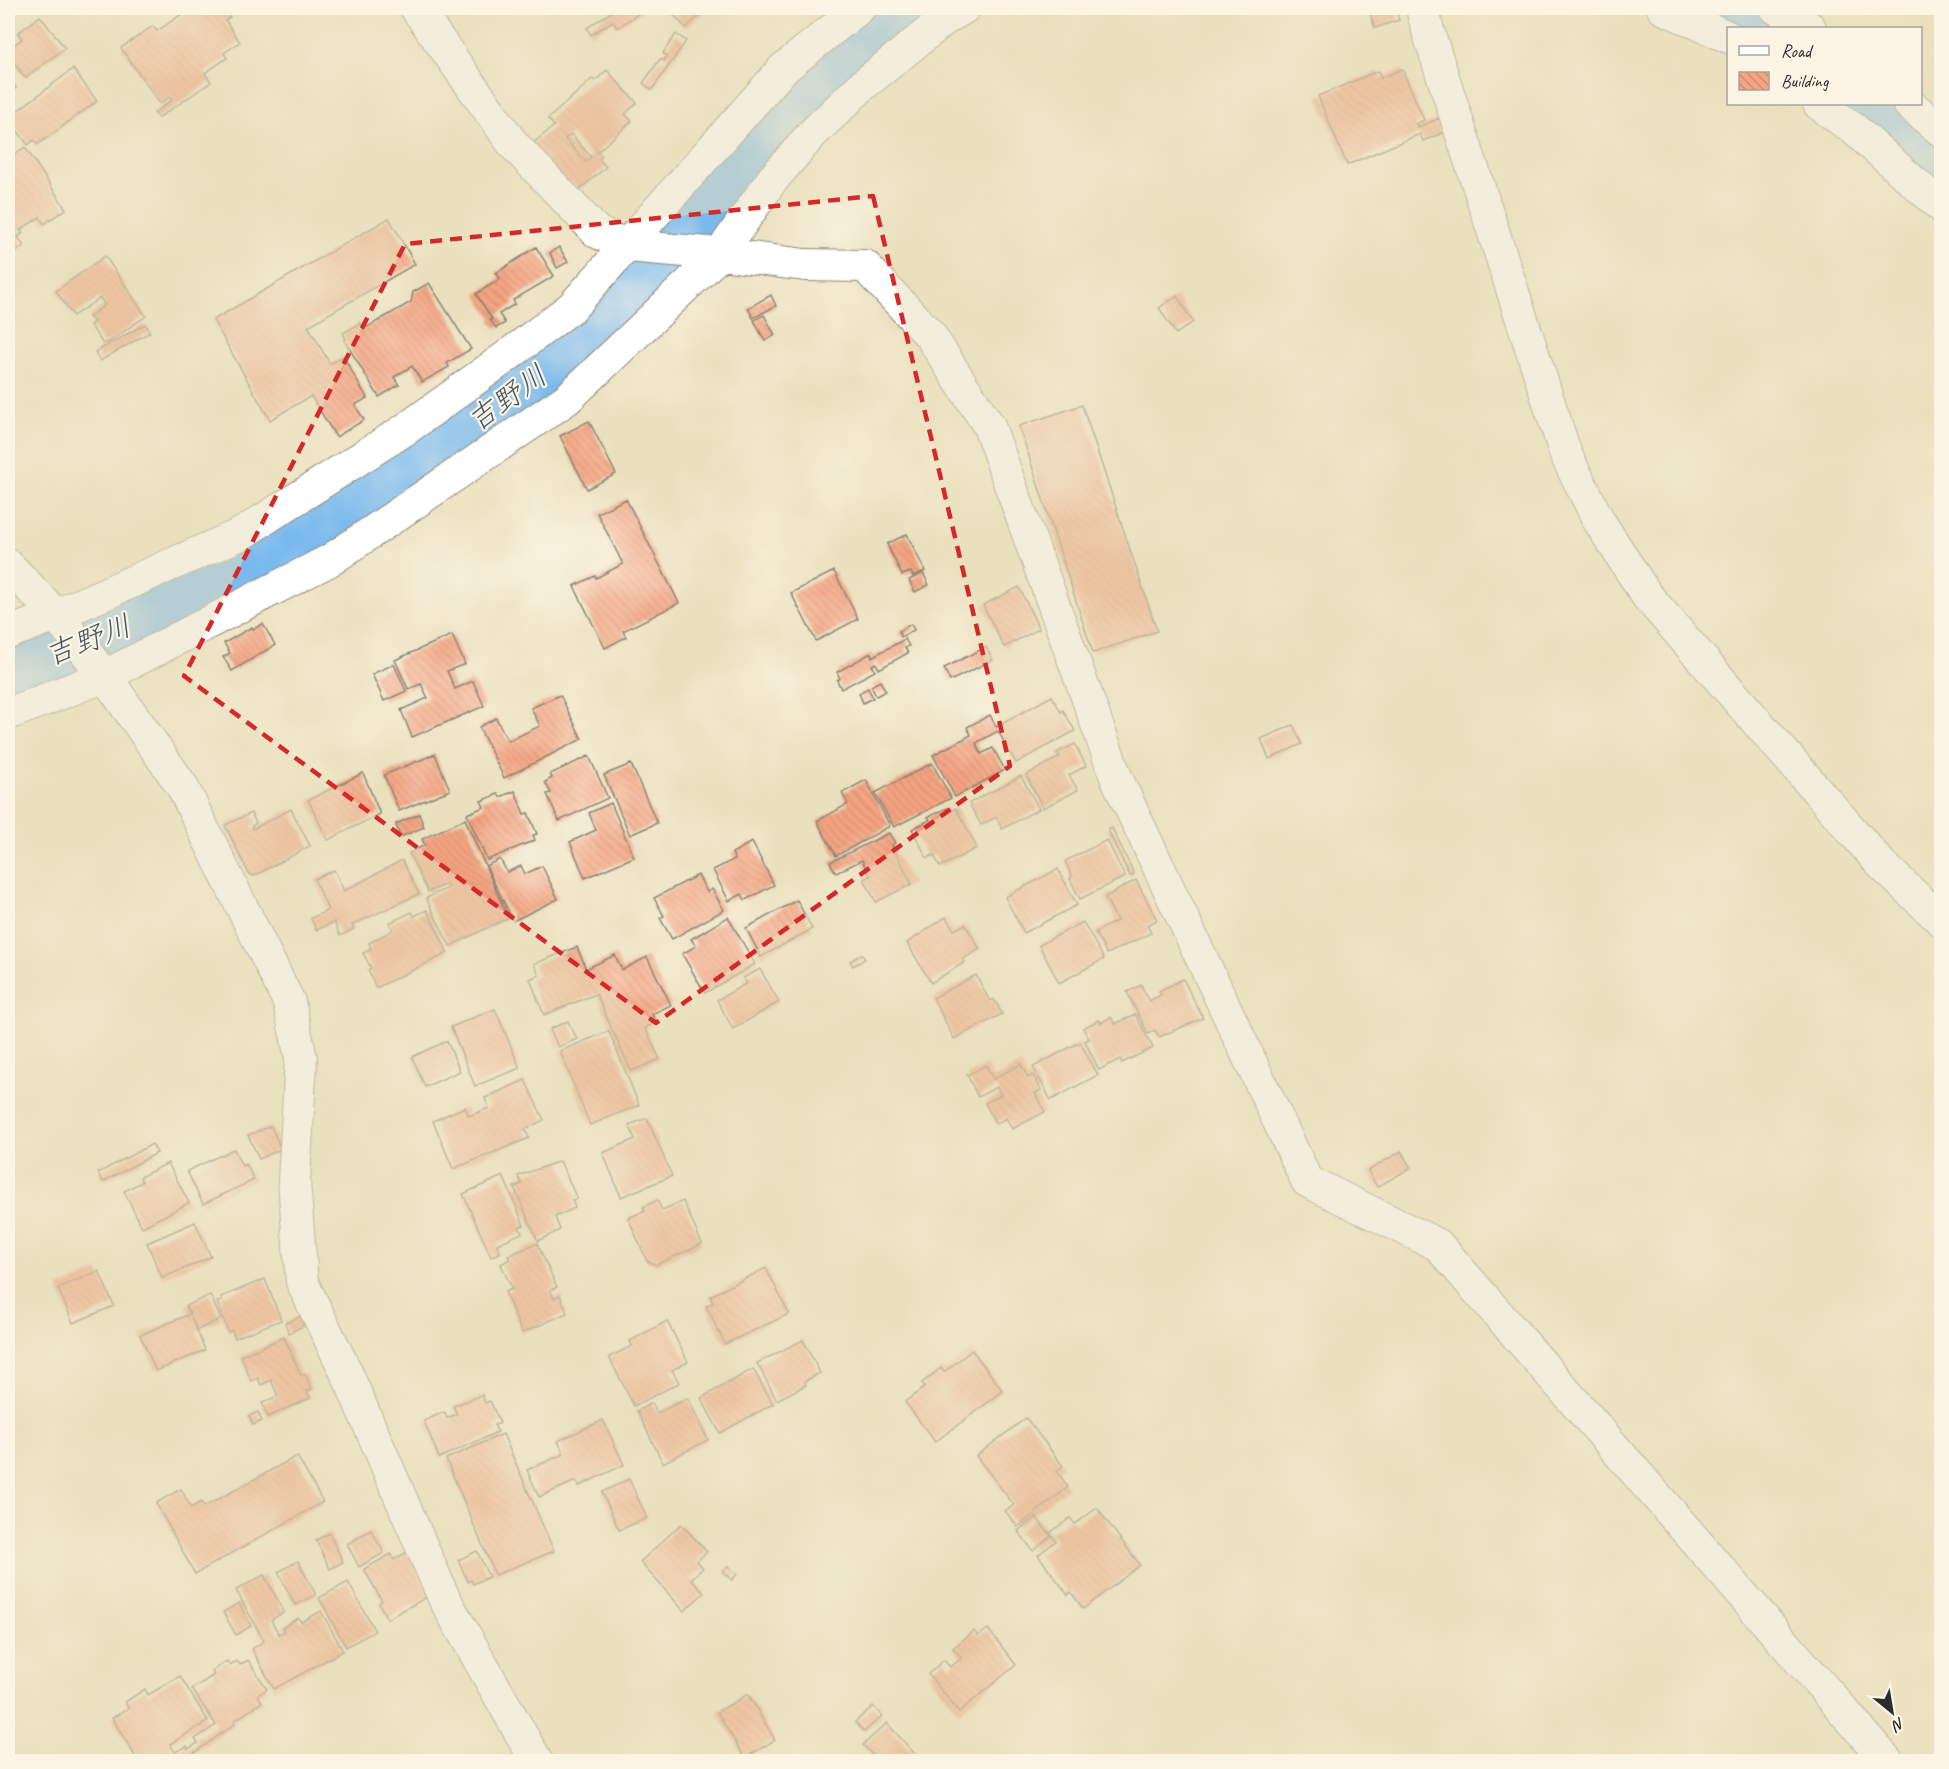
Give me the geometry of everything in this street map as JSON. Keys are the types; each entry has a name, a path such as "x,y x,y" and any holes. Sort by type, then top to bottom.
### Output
{"street":[{"path":"416,8 513,144 597,232 637,247 712,253 805,265 865,266 930,335 989,426 1116,777 1306,1181 1438,1245 1888,1761"},
{"path":"8,633 56,615 242,534 406,429 572,307 637,247 783,69 859,8"},
{"path":"8,714 105,676 332,559 567,399 712,253 813,133 863,85 945,19 964,8"},
{"path":"1422,8 1566,455 1599,520 1647,596 1881,865 1941,921"},
{"path":"1663,8 1727,37"},
{"path":"1776,8 1808,27"},
{"path":"1820,105 1855,130 1941,207"},
{"path":"1910,105 1941,131"},
{"path":"8,565 56,615 105,676 182,786 289,1002 301,1058 294,1181 302,1282 348,1376 444,1598 537,1761"}],"highlighted area":[{"path":"873,196 1010,766 656,1023 184,676 405,244"}],"building":[{"path":"191,8 194,11 200,8 223,8 230,17 225,20 240,42 224,53 227,58 205,73 211,82 158,118 154,113 172,100 169,97 160,104 121,48 153,26 157,31"},
{"path":"617,8 647,8 617,28 613,21 591,35 587,28"},
{"path":"674,8 708,8 686,28 670,11"},
{"path":"1368,8 1395,8 1399,20 1375,28"},
{"path":"40,16 65,48 25,78 8,55 8,49 22,39 18,33"},
{"path":"676,34 686,41 652,90 643,83 660,59 664,61 667,56 663,53"},
{"path":"73,69 97,101 37,145 34,140 28,145 8,118"},
{"path":"1402,69 1424,120 1416,124 1418,127 1440,118 1445,132 1423,141 1420,134 1347,165 1318,96 1378,71 1381,78"},
{"path":"607,70 637,103 625,114 632,121 597,152 602,156 599,159 606,167 579,190 571,182 568,184 532,144 554,126 548,119 592,79 595,81","holes":["571,134 591,157 586,162 565,139"]},
{"path":"8,78 16,88 8,93"},
{"path":"25,147 66,209 44,224 40,217 20,230 23,233 18,237 24,246 8,257 8,159"},
{"path":"389,218 415,264 308,326 330,364 343,356 367,398 355,405 364,420 336,437 311,396 270,420 213,320"},
{"path":"536,247 554,276 513,300 515,304 499,314 505,323 496,328 476,294 500,279 496,273"},
{"path":"559,247 568,262 557,268 550,253"},
{"path":"105,256 146,316 103,344 90,325 94,322 89,317 105,305 100,298 73,316 56,291"},
{"path":"429,283 471,349 447,363 449,367 422,382 412,366 394,377 399,385 379,397 344,340 346,339 343,333 360,323 364,329 411,302 413,292"},
{"path":"771,295 776,306 753,318 748,308"},
{"path":"1177,296 1193,322 1176,334 1159,308"},
{"path":"764,315 775,335 765,341 754,320"},
{"path":"145,324 150,332 100,361 95,352"},
{"path":"1082,405 1157,631 1093,653 1019,426"},
{"path":"589,421 616,474 587,489 560,436"},
{"path":"626,499 679,603 623,631 626,637 605,648 574,586 623,564 597,513"},
{"path":"907,534 925,571 913,576 911,572 902,575 887,544"},
{"path":"834,571 858,619 816,641 791,593"},
{"path":"923,573 929,585 915,592 909,580"},
{"path":"1019,587 1039,629 1004,647 983,605"},
{"path":"263,624 275,645 232,671 223,657 230,653 224,643 252,627 253,629"},
{"path":"911,624 914,630 901,637 899,631"},
{"path":"452,635 465,664 447,671 455,689 473,681 484,706 412,737 401,710 428,698 421,684 408,689 395,660"},
{"path":"905,639 909,646 905,648 908,653 879,669 876,663 872,665 875,671 841,689 837,680 840,678 837,672 871,653 872,657"},
{"path":"986,647 993,660 950,681 944,668"},
{"path":"394,664 406,691 384,701 372,674"},
{"path":"880,681 886,691 876,696 871,686"},
{"path":"868,688 873,698 863,703 859,693"},
{"path":"560,695 582,739 504,778 479,727 496,718 508,741 540,726 531,708"},
{"path":"1052,696 1075,731 1016,763 998,731 976,743 981,754 993,748 1005,770 955,797 933,755 971,735 967,727 990,715 996,727"},
{"path":"1293,725 1302,744 1269,759 1261,739"},
{"path":"1075,744 1086,766 1069,775 1078,790 1043,808 1026,775 1060,757 1057,753"},
{"path":"435,754 450,790 399,811 384,775"},
{"path":"589,756 608,798 559,821 547,794 551,793 545,782 552,778 550,774"},
{"path":"932,763 951,798 894,827 875,793"},
{"path":"631,764 657,823 630,835 604,775"},
{"path":"363,773 380,814 328,840 308,800"},
{"path":"1021,776 1039,809 1002,829 996,817 981,825 969,803"},
{"path":"866,780 890,826 836,856 817,821 848,804 842,793"},
{"path":"515,791 524,814 528,813 537,834 533,835 535,840 487,860 467,814 484,807 481,801 498,794 500,797"},
{"path":"611,803 634,857 585,878 570,842 596,830 589,813"},
{"path":"947,808 948,812 956,808 977,848 940,867 934,855 927,858 912,829 930,820 928,817"},
{"path":"291,809 310,846 254,876 249,874 225,825 251,813 256,823 252,826 253,829"},
{"path":"419,814 424,827 400,837 396,824"},
{"path":"465,819 508,918 450,946 426,898 448,888 446,884 428,892 409,853 425,845 422,839"},
{"path":"1112,828 1134,874 1130,876 1108,830"},
{"path":"889,833 895,843 892,845 912,884 876,902 864,879 870,876 862,860 836,873 830,862"},
{"path":"1107,840 1125,877 1080,899 1070,879 1072,877 1065,861"},
{"path":"752,842 774,885 745,900 742,894 729,901 713,870 735,859 732,853"},
{"path":"500,859 507,872 521,866 525,874 542,866 558,899 513,921 486,866"},
{"path":"402,860 419,894 352,925 354,929 340,936 334,922 316,930 311,918 328,910 314,879 334,870 344,891"},
{"path":"1058,869 1077,905 1024,933 1005,897"},
{"path":"698,875 707,892 712,889 724,910 672,939 660,918 664,916 654,898"},
{"path":"1136,880 1157,920 1147,925 1151,933 1107,954 1095,932 1117,921 1105,897"},
{"path":"797,900 812,929 761,957 746,928"},
{"path":"427,910 448,953 376,988 368,970 371,968 363,953 371,949 369,943 393,930 389,923 412,912 414,916"},
{"path":"728,917 755,964 705,993 682,954 696,946 691,939"},
{"path":"946,917 954,930 965,924 980,949 963,959 965,962 931,983 907,943"},
{"path":"1083,922 1104,959 1059,983 1039,945"},
{"path":"577,947 586,969 615,955 622,970 647,957 671,1005 652,1014 656,1022 645,1028 660,1059 631,1071 596,994 544,1015 530,979 539,975 534,964"},
{"path":"862,954 865,959 853,966 850,961"},
{"path":"760,969 779,1002 733,1029 717,1000 747,983 743,978"},
{"path":"976,975 990,1001 994,999 1002,1014 954,1039 933,998"},
{"path":"1183,979 1203,1018 1159,1037 1155,1030 1148,1034 1127,992 1141,985 1149,1001 1161,995 1159,991"},
{"path":"495,1009 520,1068 475,1086 451,1027"},
{"path":"1135,1014 1153,1048 1122,1063 1120,1059 1099,1070 1085,1041 1089,1039 1083,1028 1099,1020 1101,1023 1111,1017 1115,1024"},
{"path":"568,1021 577,1039 558,1047 550,1029"},
{"path":"609,1031 639,1105 590,1125 560,1051"},
{"path":"447,1041 460,1071 425,1087 412,1057"},
{"path":"1080,1042 1098,1075 1051,1100 1033,1067"},
{"path":"1021,1064 1028,1078 1033,1075 1041,1090 1035,1093 1045,1112 1012,1129 1006,1118 996,1124 985,1103 1001,1095 997,1087 978,1097 967,1075 986,1065 993,1079"},
{"path":"525,1080 544,1120 525,1129 529,1138 453,1169 433,1121 465,1107 469,1116 489,1108 485,1098"},
{"path":"647,1118 672,1176 621,1197 603,1153 635,1139 629,1125"},
{"path":"271,1126 281,1149 259,1159 248,1135"},
{"path":"152,1144 157,1153 103,1182 98,1173"},
{"path":"234,1149 242,1166 246,1164 254,1180 203,1204 187,1171"},
{"path":"1401,1151 1411,1168 1377,1187 1368,1171"},
{"path":"560,1161 577,1199 572,1200 575,1208 555,1217 560,1230 538,1241 514,1187 522,1184 518,1176"},
{"path":"168,1163 189,1203 142,1227 124,1191 142,1182 140,1177"},
{"path":"503,1176 524,1225 519,1227 522,1233 497,1244 500,1253 491,1257 463,1194"},
{"path":"657,1200 662,1210 683,1201 702,1244 656,1265 647,1261 628,1218 645,1211 643,1207"},
{"path":"195,1222 211,1257 162,1278 147,1243"},
{"path":"537,1243 557,1287 550,1290 554,1298 560,1295 567,1313 522,1333 505,1292 512,1289 501,1264 510,1259 508,1256"},
{"path":"766,1268 789,1314 725,1344 706,1306 713,1303 710,1296"},
{"path":"99,1271 114,1306 73,1323 58,1288"},
{"path":"265,1279 281,1320 235,1338 232,1330 228,1332 217,1302 222,1301 221,1297"},
{"path":"210,1295 221,1319 197,1330 191,1317 205,1350 156,1371 140,1335 190,1314 186,1306"},
{"path":"301,1316 305,1325 289,1333 285,1323"},
{"path":"667,1321 688,1362 672,1370 679,1383 634,1406 609,1357 632,1346 630,1341"},
{"path":"284,1337 301,1375 305,1374 312,1389 307,1391 310,1398 268,1417 262,1403 278,1396 271,1380 261,1385 258,1378 251,1381 241,1356"},
{"path":"803,1340 820,1373 805,1381 806,1385 777,1400 757,1363"},
{"path":"972,1350 1003,1391 935,1442 905,1402 925,1387 922,1383 941,1368 944,1372"},
{"path":"753,1369 773,1404 720,1433 701,1398"},
{"path":"482,1395 485,1403 490,1401 500,1423 494,1425 498,1432 439,1458 424,1421 444,1412 447,1418 457,1414 453,1406"},
{"path":"688,1398 708,1440 663,1463 637,1411 652,1403 657,1413"},
{"path":"258,1412 262,1421 253,1425 249,1416"},
{"path":"1026,1418 1063,1466 1057,1471 1068,1487 1018,1527 1005,1511 1014,1505 976,1456"},
{"path":"603,1420 624,1465 579,1486 576,1481 539,1497 527,1470 564,1454 558,1441"},
{"path":"503,1434 554,1551 495,1575 446,1459"},
{"path":"297,1456 323,1502 195,1574 156,1503 181,1489 191,1508 201,1502 204,1507"},
{"path":"629,1479 647,1518 619,1530 602,1492"},
{"path":"1097,1508 1140,1565 1083,1609 1071,1592 1068,1595 1038,1555 1056,1541 1050,1533 1070,1518 1075,1524"},
{"path":"1036,1517 1051,1536 1033,1551 1018,1531"},
{"path":"681,1524 707,1552 697,1561 703,1568 691,1579 704,1593 684,1611 640,1562"},
{"path":"371,1530 384,1553 359,1567 347,1544"},
{"path":"329,1533 343,1562 330,1569 316,1540"},
{"path":"477,1551 489,1577 473,1584 471,1580 468,1582 458,1560"},
{"path":"407,1552 431,1595 387,1619 379,1603 382,1601 364,1569 391,1554 394,1560"},
{"path":"298,1561 316,1595 295,1605 278,1572"},
{"path":"728,1566 737,1574 732,1580 723,1572"},
{"path":"264,1575 284,1612 271,1620 279,1634 285,1631 283,1627 298,1618 301,1622 321,1611 343,1651 274,1689 252,1649 264,1641 236,1590"},
{"path":"348,1582 375,1631 346,1647 319,1598"},
{"path":"239,1603 251,1626 236,1635 223,1612"},
{"path":"988,1629 1016,1665 959,1712 928,1674 944,1660 950,1667 962,1658 953,1648 974,1631 978,1636"},
{"path":"248,1660 267,1689 258,1695 262,1702 182,1761 138,1761 112,1718 129,1708 125,1702 145,1689 148,1695 180,1676 208,1721 170,1744 175,1752 187,1746 188,1749 198,1743 195,1739 216,1725 192,1689 214,1675 212,1671 227,1661 230,1665 237,1661 240,1665"},
{"path":"748,1694 775,1740 745,1758 717,1712"},
{"path":"873,1706 882,1716 864,1732 855,1722"},
{"path":"887,1723 922,1761 878,1761 863,1745"}],"waterway":[{"name":"吉野川","path":"8,671 119,630 244,573 458,433 598,333 655,279 786,112 859,48 919,8"},
{"name":"吉野川","path":"1729,8 1745,14 1765,27"},
{"name":"吉野川","path":"1865,105 1942,166"}]}
